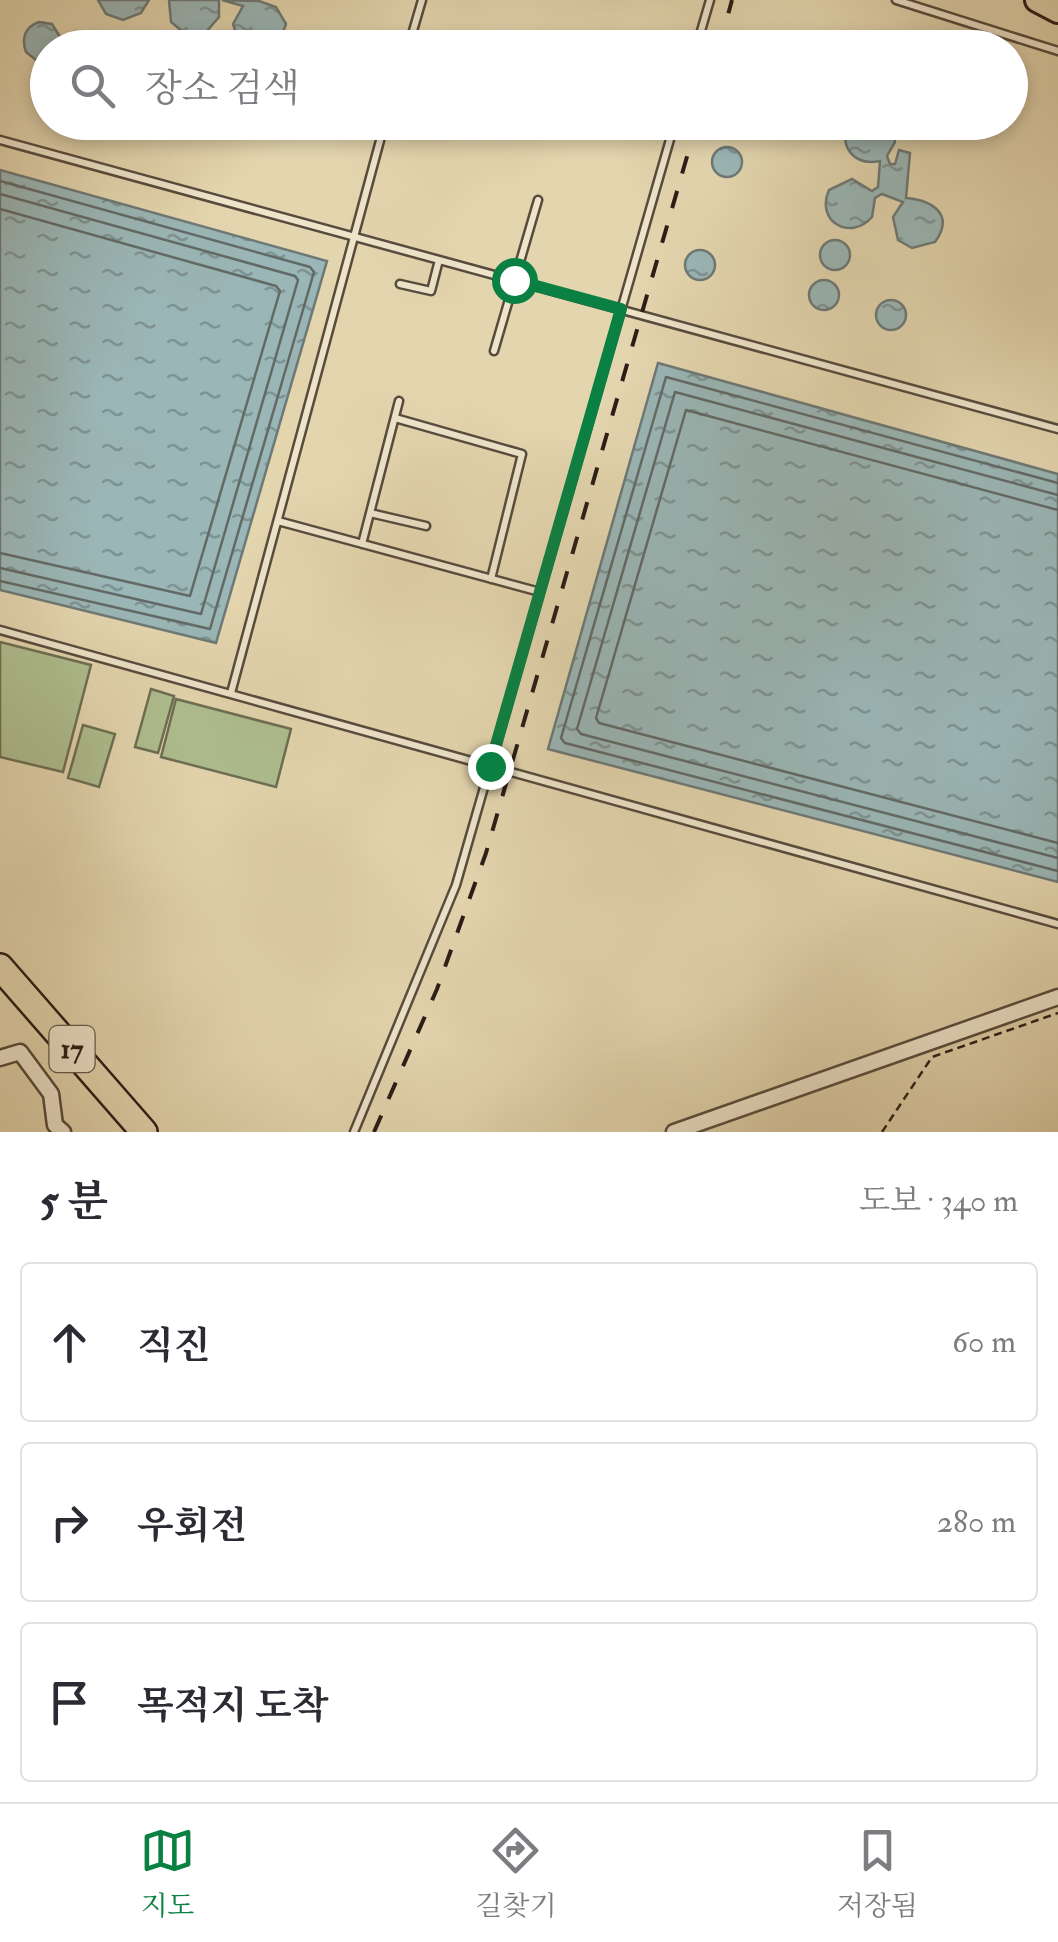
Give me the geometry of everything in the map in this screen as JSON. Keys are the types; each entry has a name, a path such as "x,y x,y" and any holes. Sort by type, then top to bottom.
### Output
{"highway":[{"path":"1037,0 1058,10"},
{"name":"17","path":"0,967 144,1132"},
{"name":"17","path":"0,992 122,1132"}],"street":[{"path":"674,1132 1058,997"},
{"path":"0,1058 20,1052 51,1094 55,1125 62,1132"}],"lane":[{"path":"413,30 422,0"},
{"path":"701,30 710,0"},
{"path":"896,0 991,30"},
{"path":"1028,42 1058,51"},
{"path":"0,140 1058,430"},
{"path":"230,693 380,140"},
{"path":"354,1132 450,903 670,140"},
{"path":"494,351 538,200"},
{"path":"400,284 431,291 439,260"},
{"path":"362,544 400,402"},
{"path":"395,418 522,454 490,578"},
{"path":"370,513 426,526"},
{"path":"278,521 540,592"},
{"path":"0,630 1058,924"}],"path":[{"path":"882,1132 932,1058 1058,1013"}],"green space":[{"path":"0,642 91,665 63,772 0,757"},
{"path":"151,689 174,696 158,753 135,747"},
{"path":"176,699 291,729 276,787 161,757"},
{"path":"83,725 115,734 99,787 68,778"}],"water":[{"path":"98,0 149,0 141,13 123,20 106,14"},
{"path":"169,0 219,0 219,17 208,30 180,30 171,22"},
{"path":"222,0 259,1 276,7 286,24 284,30 235,30 233,24 243,6"},
{"path":"34,24 52,24 56,30 30,30 30,55 24,38"},
{"path":"846,140 895,140 887,156 890,164 895,164 899,150 910,153 906,198 931,205 941,216 941,232 935,242 912,248 898,240 893,217 903,202 882,194 875,198 872,217 863,224 845,228 831,219 826,201 829,190 852,179 872,191 878,187 880,161 863,161 847,147"},
{"path":"727,147 738,151 742,162 738,173 727,177 716,173 712,162 716,151"},
{"path":"0,170 327,261 216,643 0,590"},
{"path":"835,240 846,244 850,255 846,266 835,270 824,266 820,255 824,244"},
{"path":"700,250 711,254 715,265 711,276 700,280 689,276 685,265 689,254"},
{"path":"824,280 835,284 839,295 835,306 824,310 813,306 809,295 813,284"},
{"path":"891,300 902,304 906,315 902,326 891,330 880,326 876,315 880,304"},
{"path":"658,363 1058,474 1058,882 548,749"}],"railway":[{"path":"724,30 732,0"},
{"path":"374,1132 437,989 486,853 692,140"}],"route":[{"path":"490,766 621,309 514,280"}]}
